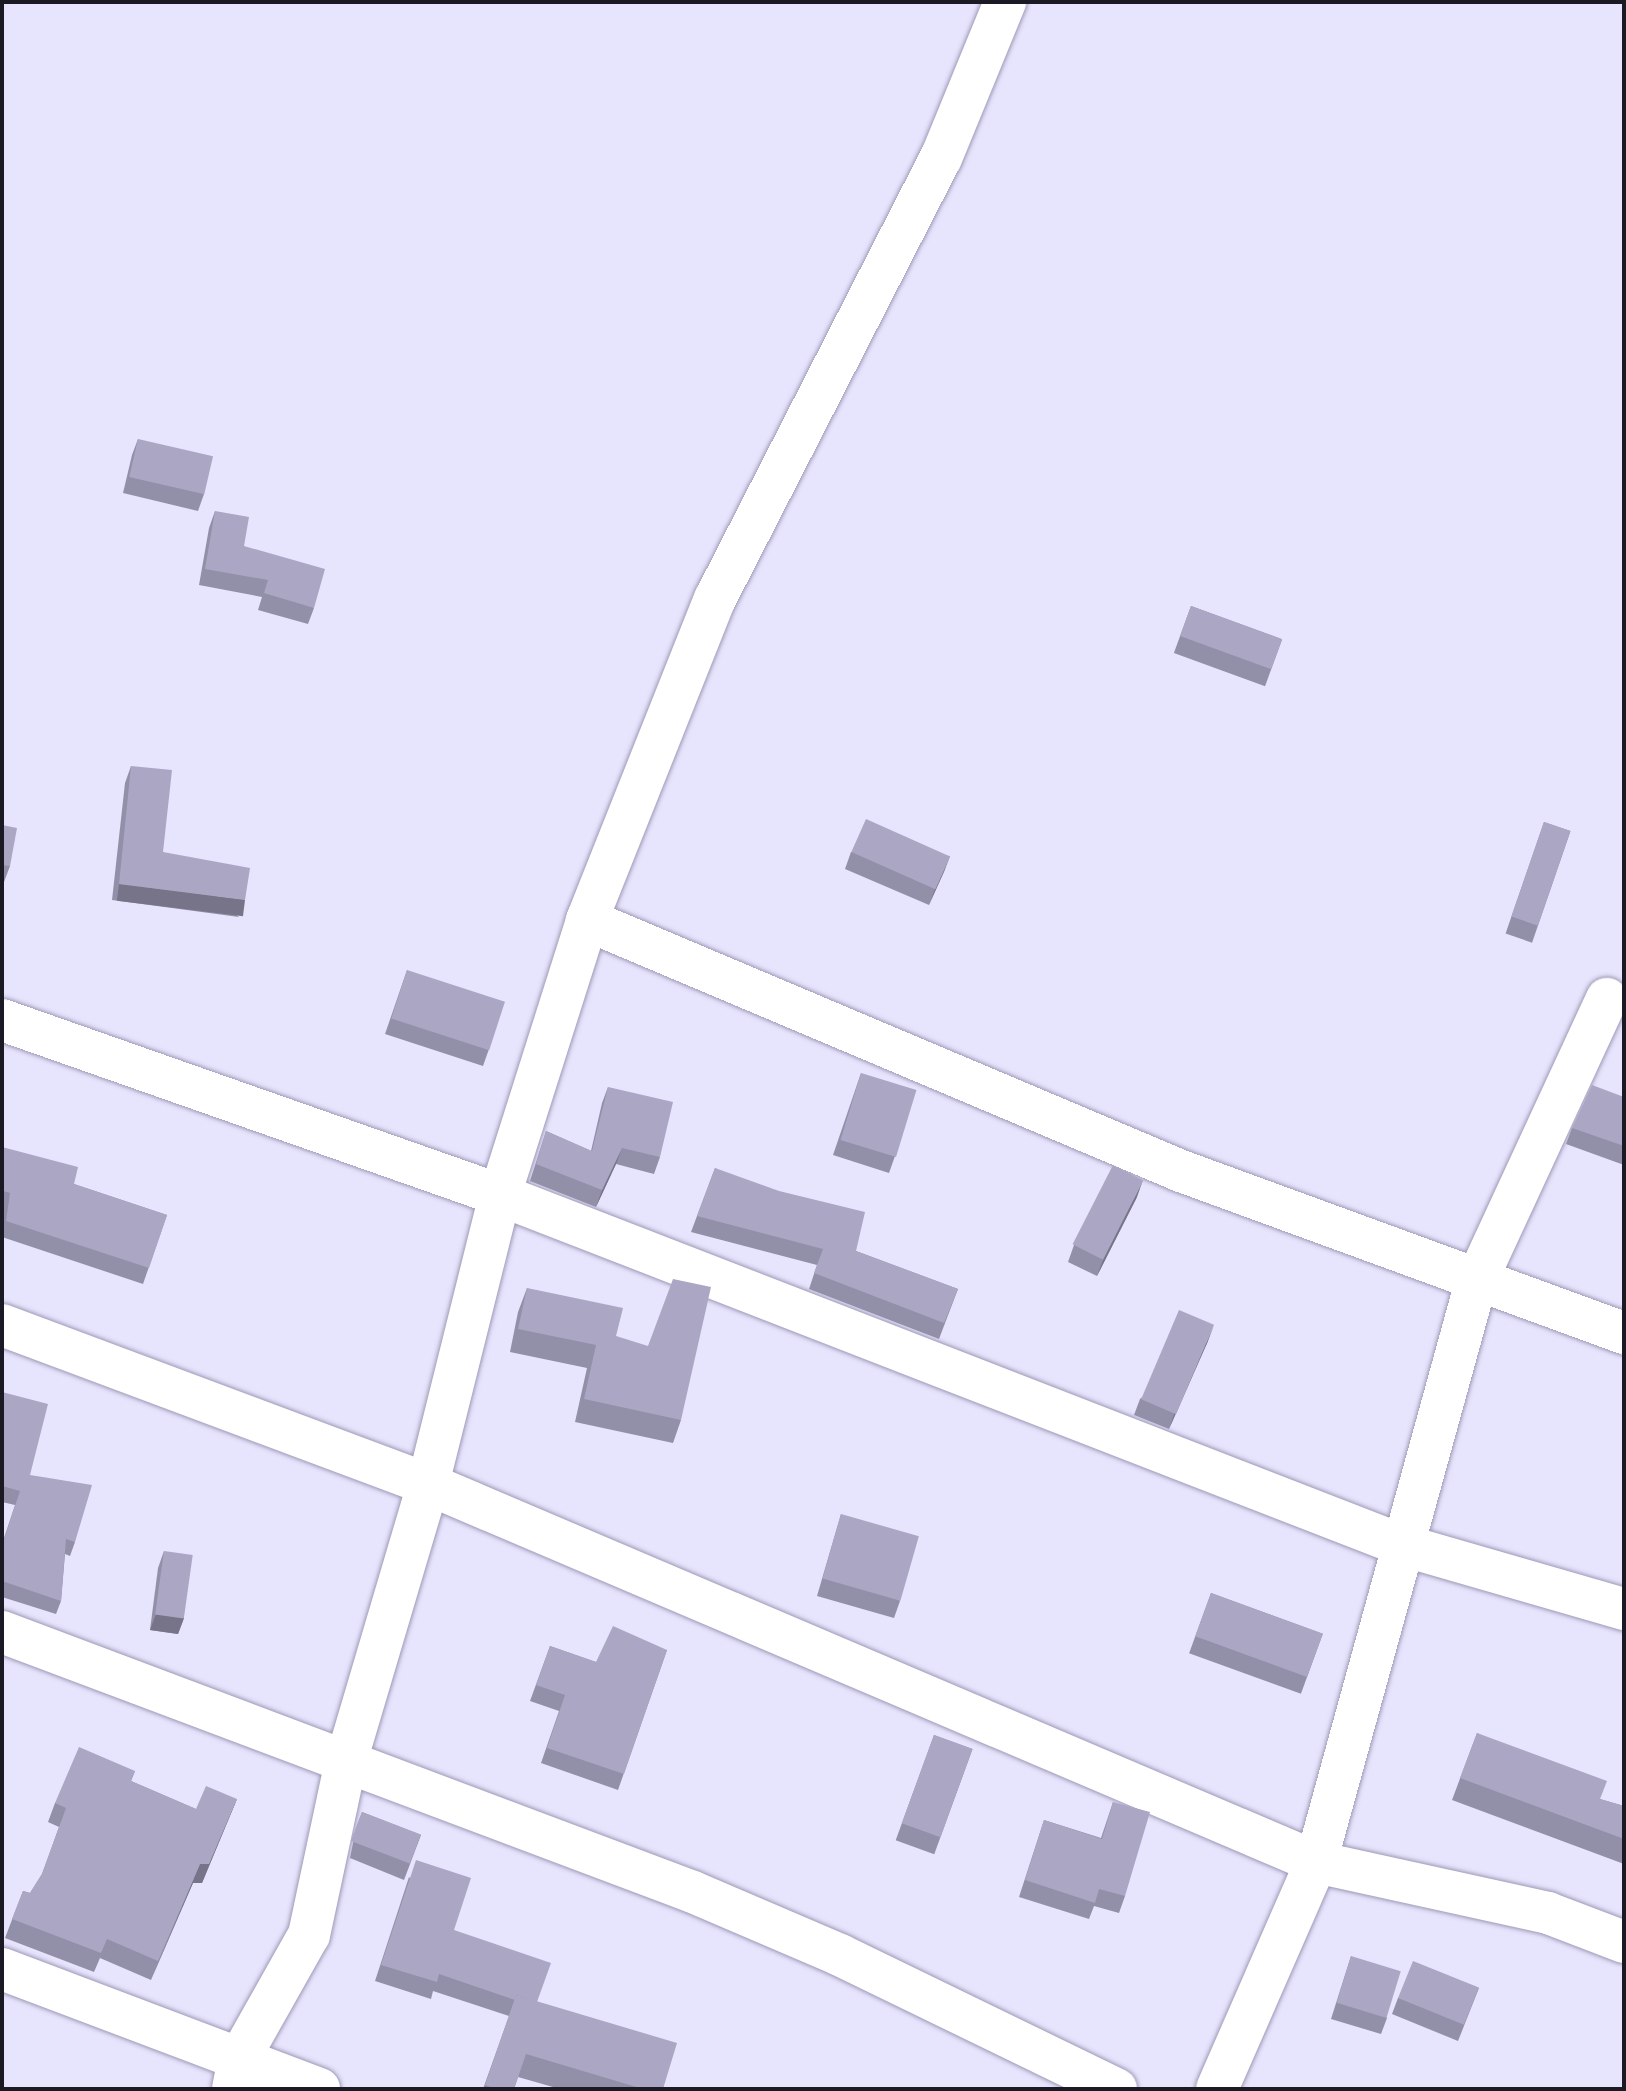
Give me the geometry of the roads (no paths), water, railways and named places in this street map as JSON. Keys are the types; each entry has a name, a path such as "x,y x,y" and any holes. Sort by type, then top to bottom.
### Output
{"street":[{"path":"236,2074 309,1935 345,1765 428,1484 500,1195 587,920 715,599 941,158 1005,2"},
{"path":"587,920 1181,1171 1476,1282 1624,1333"},
{"path":"1217,2089 1316,1862 1476,1282 1607,999"},
{"path":"2,1020 500,1195 1402,1545 1624,1609"},
{"path":"2,1325 428,1484 1316,1862 1548,1913 1624,1942"},
{"path":"2,1632 345,1765 693,1892 840,1955 1116,2089"},
{"path":"2,1969 236,2074 319,2089"}]}
